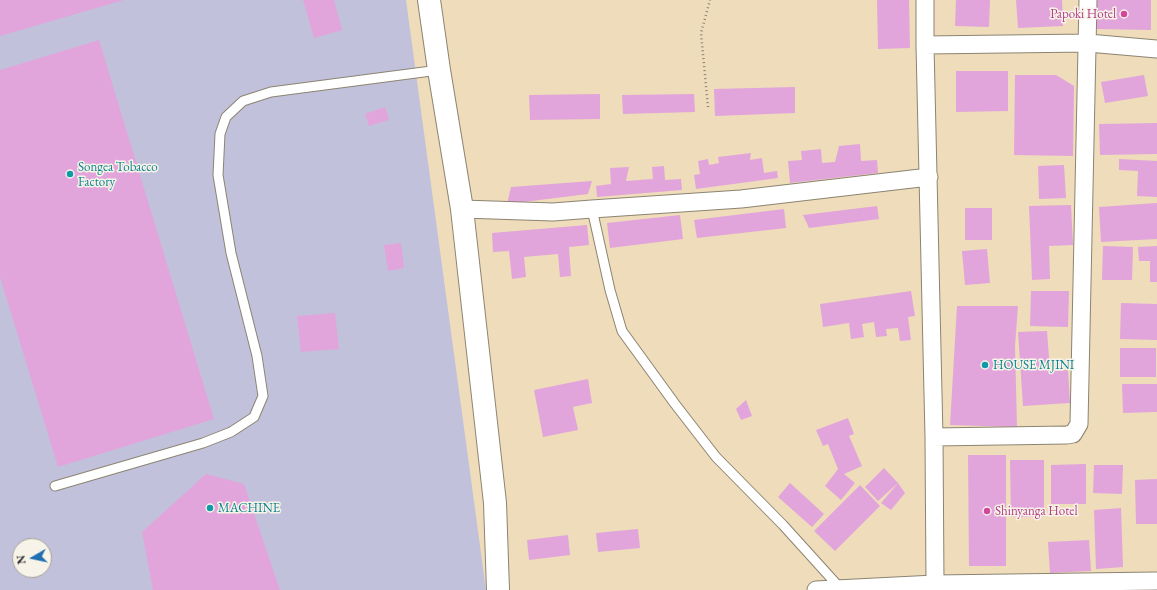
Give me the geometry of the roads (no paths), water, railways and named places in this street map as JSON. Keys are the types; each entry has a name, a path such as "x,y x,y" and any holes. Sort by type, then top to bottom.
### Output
{"street":[{"path":"429,0 462,209 495,503 498,590"},
{"path":"925,0 934,437 935,584"},
{"path":"934,437 1067,435 1073,434 1079,424 1088,0"},
{"path":"925,45 1088,43 1157,48"},
{"path":"462,209 553,212 592,210 741,199 929,177"},
{"path":"816,590 935,584 1157,581"}],"lane":[{"path":"55,486 203,442 231,432 254,417 263,396 257,356 232,253 218,175 220,134 226,116 243,102 271,92 439,70"},
{"path":"592,210 610,290 622,332 716,458 783,525 840,588"}],"place":[{"name":"Papoki Hotel","path":"1124,14"},
{"name":"Songea Tobacco Factory","path":"70,174"},
{"name":"HOUSE MJINI","path":"985,365"},
{"name":"MACHINE","path":"210,508"},
{"name":"Shinyanga Hotel","path":"987,511"}]}
